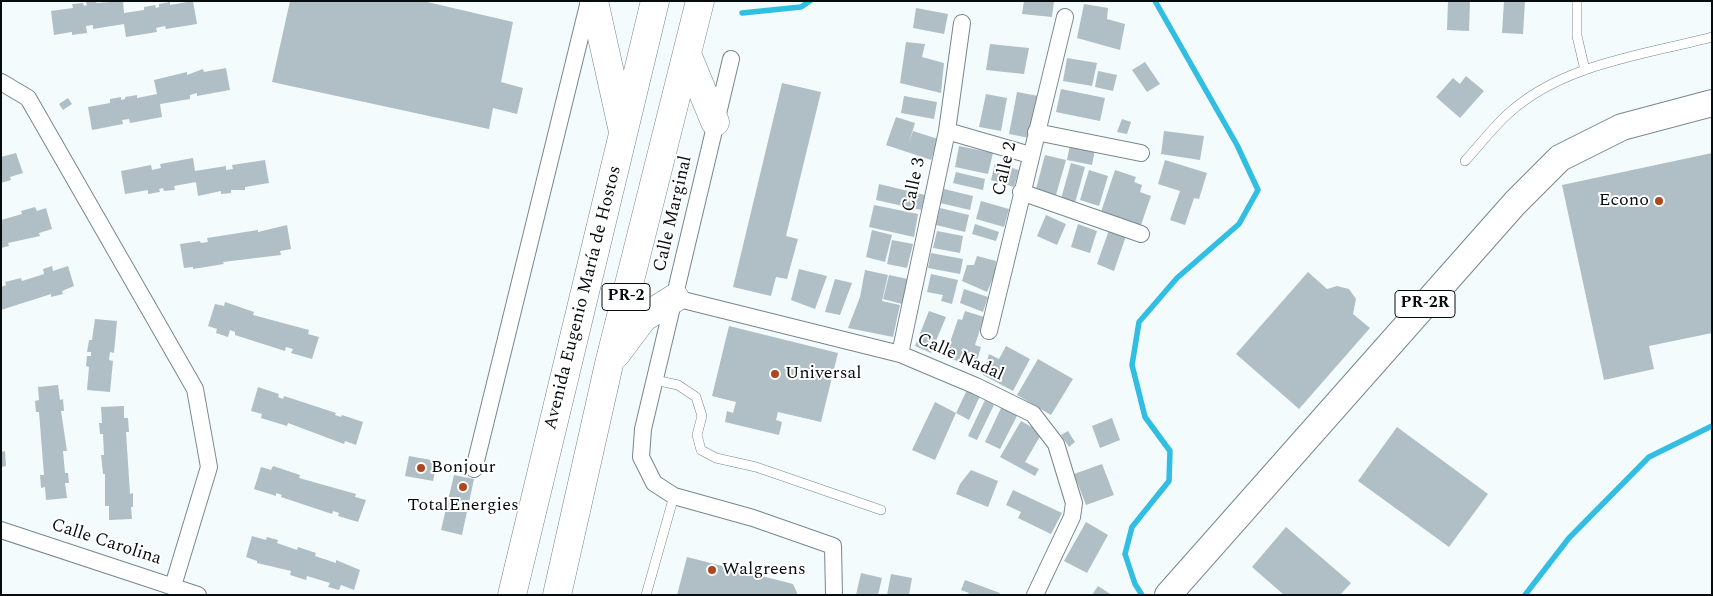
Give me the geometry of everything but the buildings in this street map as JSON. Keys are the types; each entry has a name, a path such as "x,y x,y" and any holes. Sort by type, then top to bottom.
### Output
{"highway":[{"path":"594,1 624,135"},
{"name":"Avenida Eugenio María de Hostos","path":"512,595 624,135 654,1"},
{"name":"PR-2","path":"557,595 609,364 700,1"},
{"path":"687,54 715,122"},
{"path":"609,364 643,318 675,298"}],"main road":[{"name":"PR-2R","path":"1168,595 1514,204 1560,158 1622,127 1712,103"}],"street":[{"path":"474,470 589,1"},
{"name":"Calle 2","path":"989,331 1021,192 1065,17"},
{"name":"Calle 3","path":"900,354 947,131 962,23"},
{"name":"Calle Marginal","path":"730,58 643,429 641,457 654,483 674,496 753,518 833,546 834,595"},
{"path":"1,82 28,98 195,389 209,467 173,586"},
{"path":"947,131 1030,155"},
{"path":"1036,132 1141,153"},
{"path":"1021,192 1141,234"},
{"name":"Calle Nadal","path":"675,298 900,354 976,386 1033,414 1056,444 1074,503 1072,517 1035,595"},
{"name":"Calle Carolina","path":"1,530 198,595"}],"lane":[{"path":"1577,1 1577,36 1585,70"},
{"path":"1465,161 1509,113 1550,85 1585,70 1712,37"},
{"path":"655,380 678,385 696,398 702,416 697,435 701,450 716,458 756,467 881,510"},
{"path":"646,595 674,496"}],"waterway":[{"path":"742,13 801,7 810,1"},
{"path":"1142,595 1135,584 1125,554 1132,527 1169,481 1170,451 1145,417 1132,365 1139,322 1177,278 1239,224 1258,190 1237,145 1155,1"},
{"path":"1525,595 1569,538 1649,457 1712,426"}],"place":[{"name":"Econo","path":"1659,201"},
{"name":"Universal","path":"775,374"},
{"name":"Bonjour","path":"421,468"},
{"name":"TotalEnergies","path":"463,487"},
{"name":"Walgreens","path":"712,570"}]}
